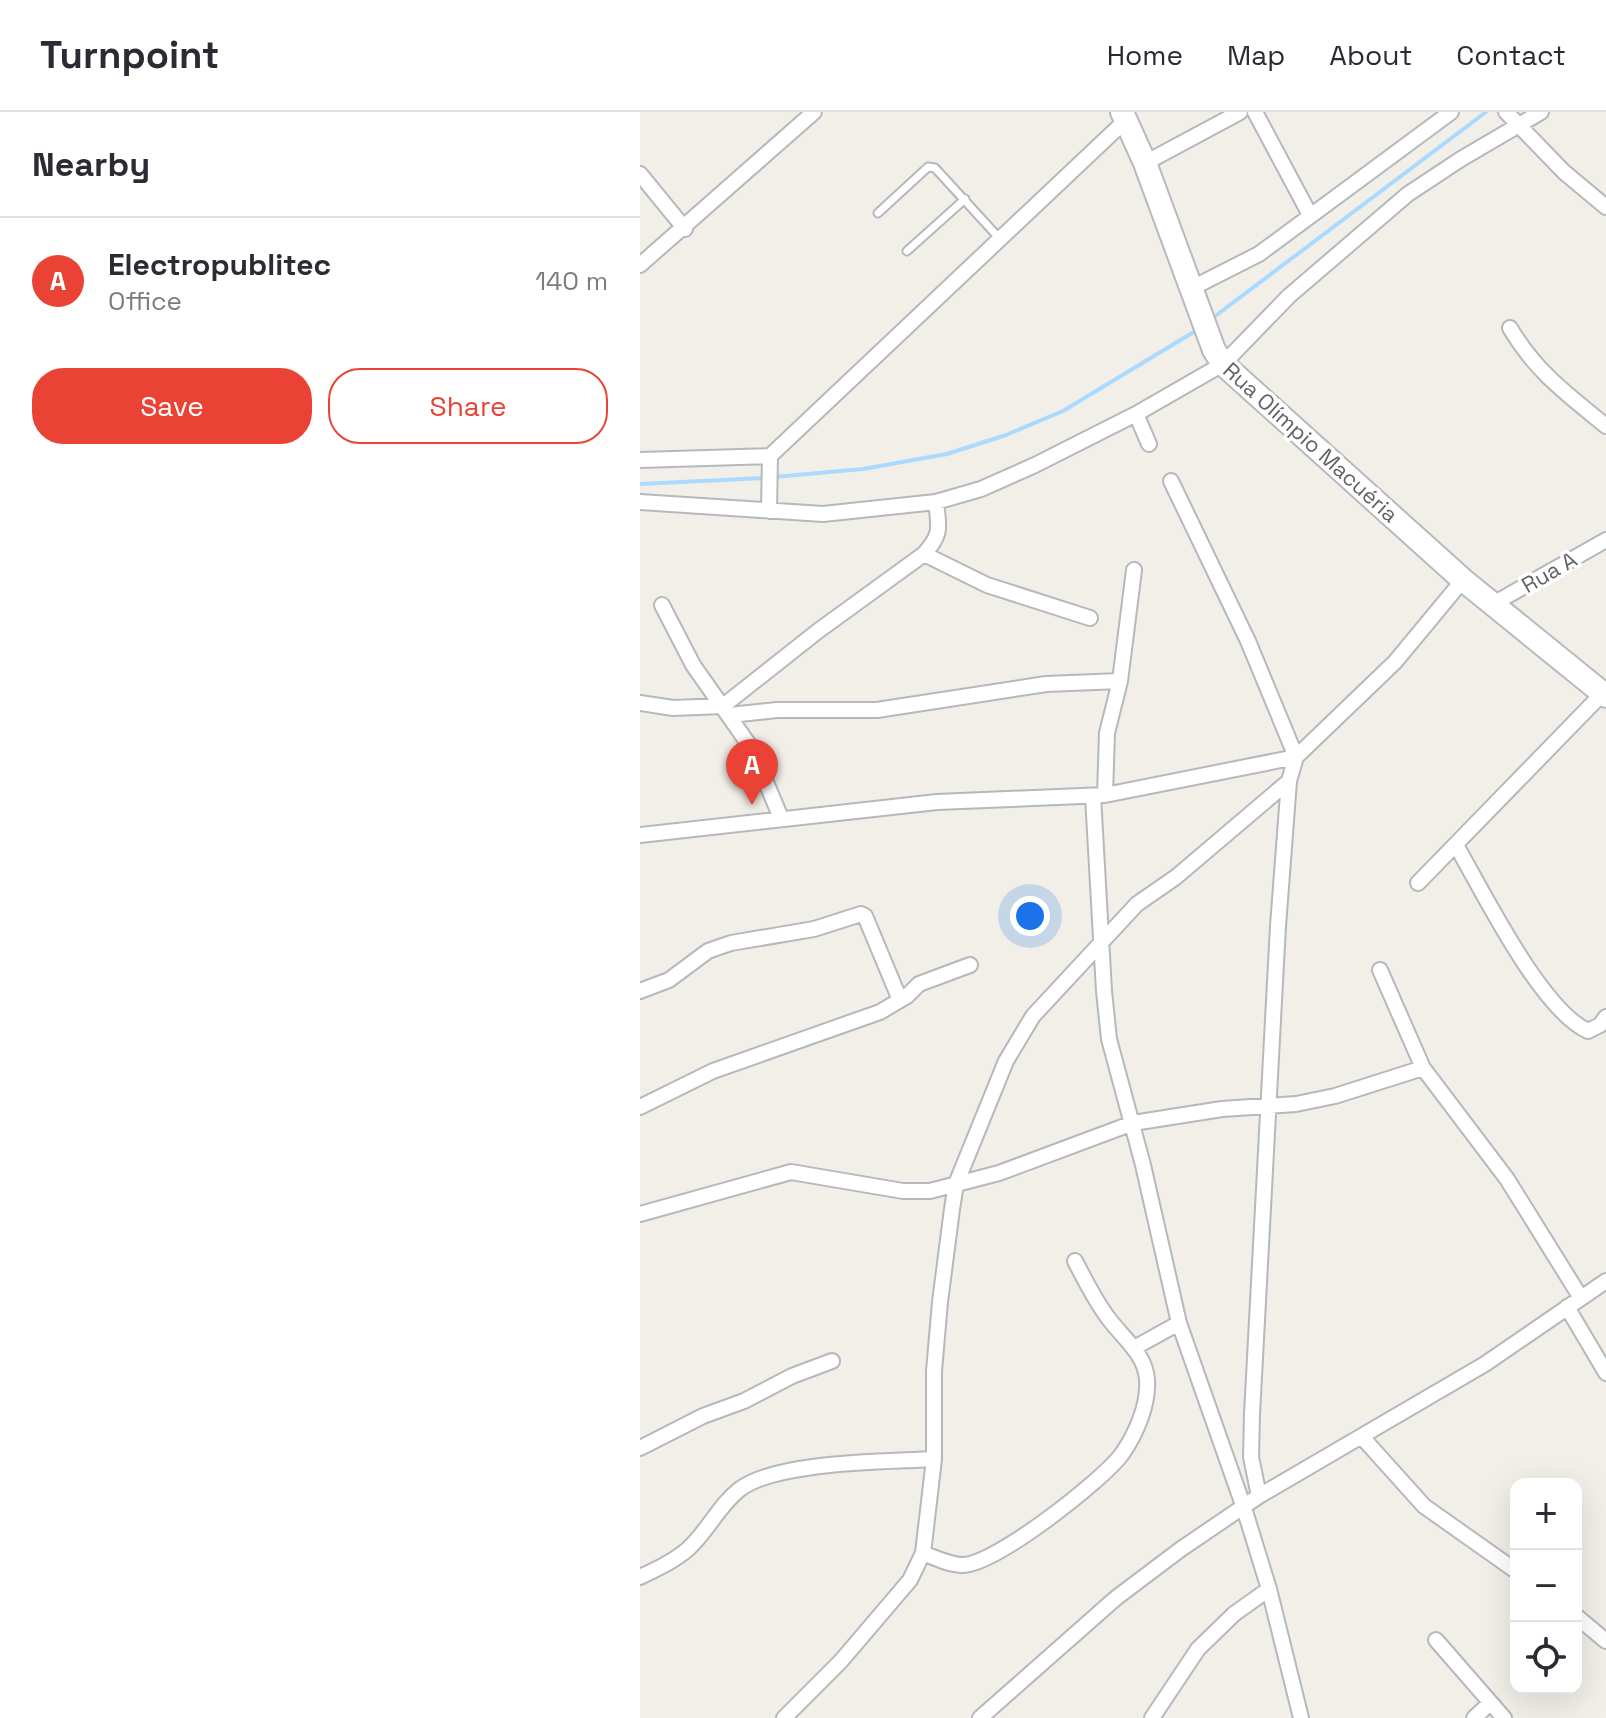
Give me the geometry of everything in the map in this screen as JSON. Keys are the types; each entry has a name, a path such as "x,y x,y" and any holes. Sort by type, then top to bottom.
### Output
{"street":[{"path":"640,265 685,229 814,112"},
{"path":"1145,163 1240,112"},
{"path":"1255,112 1310,215"},
{"path":"1194,295 1259,254 1451,112"},
{"path":"1506,112 1564,172 1606,207"},
{"path":"640,502 823,514 936,502 981,489 1136,414 1218,357 1408,194 1541,112"},
{"path":"640,460 770,456 1000,239 1124,116"},
{"name":"Rua Olímpio Macuéria","path":"1124,116 1145,163 1218,357 1463,580 1605,694"},
{"path":"640,174 685,229"},
{"path":"1510,328 1542,373 1606,426"},
{"path":"1136,414 1149,444"},
{"path":"769,511 770,456"},
{"path":"1171,481 1248,641 1296,757"},
{"path":"727,710 818,631 924,554 937,540 936,502"},
{"name":"Rua A","path":"1493,604 1606,540"},
{"path":"924,554 987,585 1090,618"},
{"path":"1134,570 1120,681 1107,733 1099,796 1101,940 1109,1039 1133,1123 1179,1323 1244,1508 1269,1589 1301,1718"},
{"path":"1259,1496 1251,1457 1252,1414 1289,781 1296,757 1395,662 1463,580"},
{"path":"662,605 693,665 727,710 756,757 781,818"},
{"path":"640,703 727,710 877,710 1046,684 1120,681"},
{"path":"1418,883 1605,694"},
{"path":"640,835 937,802 1099,796 1296,757"},
{"path":"784,1718 841,1661 910,1580 923,1553 934,1459 937,1329 956,1184 1006,1061 1033,1016 1137,904 1176,877 1289,781"},
{"path":"1456,845 1531,974 1574,1025 1588,1031 1600,1025 1606,1017"},
{"path":"640,991 669,980 708,951 731,943 814,929 861,914 865,916 900,1000"},
{"path":"640,1107 713,1071 880,1012 919,984 970,965"},
{"path":"1380,970 1423,1068 1507,1179 1581,1298"},
{"path":"640,1214 791,1172 903,1191 930,1191 999,1173 1133,1123 1174,1115 1296,1104 1335,1096 1423,1068"},
{"path":"923,1553 963,1565 998,1553 1108,1470 1122,1453 1143,1408 1147,1382 1145,1368 1134,1348 1108,1318 1075,1261"},
{"path":"980,1718 1116,1598 1181,1549 1259,1496 1485,1364 1606,1281"},
{"path":"1567,1307 1606,1373"},
{"path":"1134,1348 1179,1323"},
{"path":"640,1448 703,1416 832,1361"},
{"path":"1362,1437 1424,1506 1510,1567"},
{"path":"640,1577 665,1565 689,1548 728,1500 753,1482 770,1475 826,1467 934,1459"},
{"path":"1152,1718 1198,1649 1234,1614 1269,1589"},
{"path":"1582,1621 1606,1641"},
{"path":"1436,1640 1504,1718"},
{"path":"1474,1718 1490,1703"}],"lane":[{"path":"878,213 928,167 941,172 1000,239"},
{"path":"907,251 965,199"}],"waterway":[{"path":"1210,320 1486,112"},
{"path":"774,477 863,469 947,454 1006,435 1063,411 1197,330"},
{"path":"640,484 765,478"}],"place":[{"name":"Electropublitec","path":"752,805"}]}
